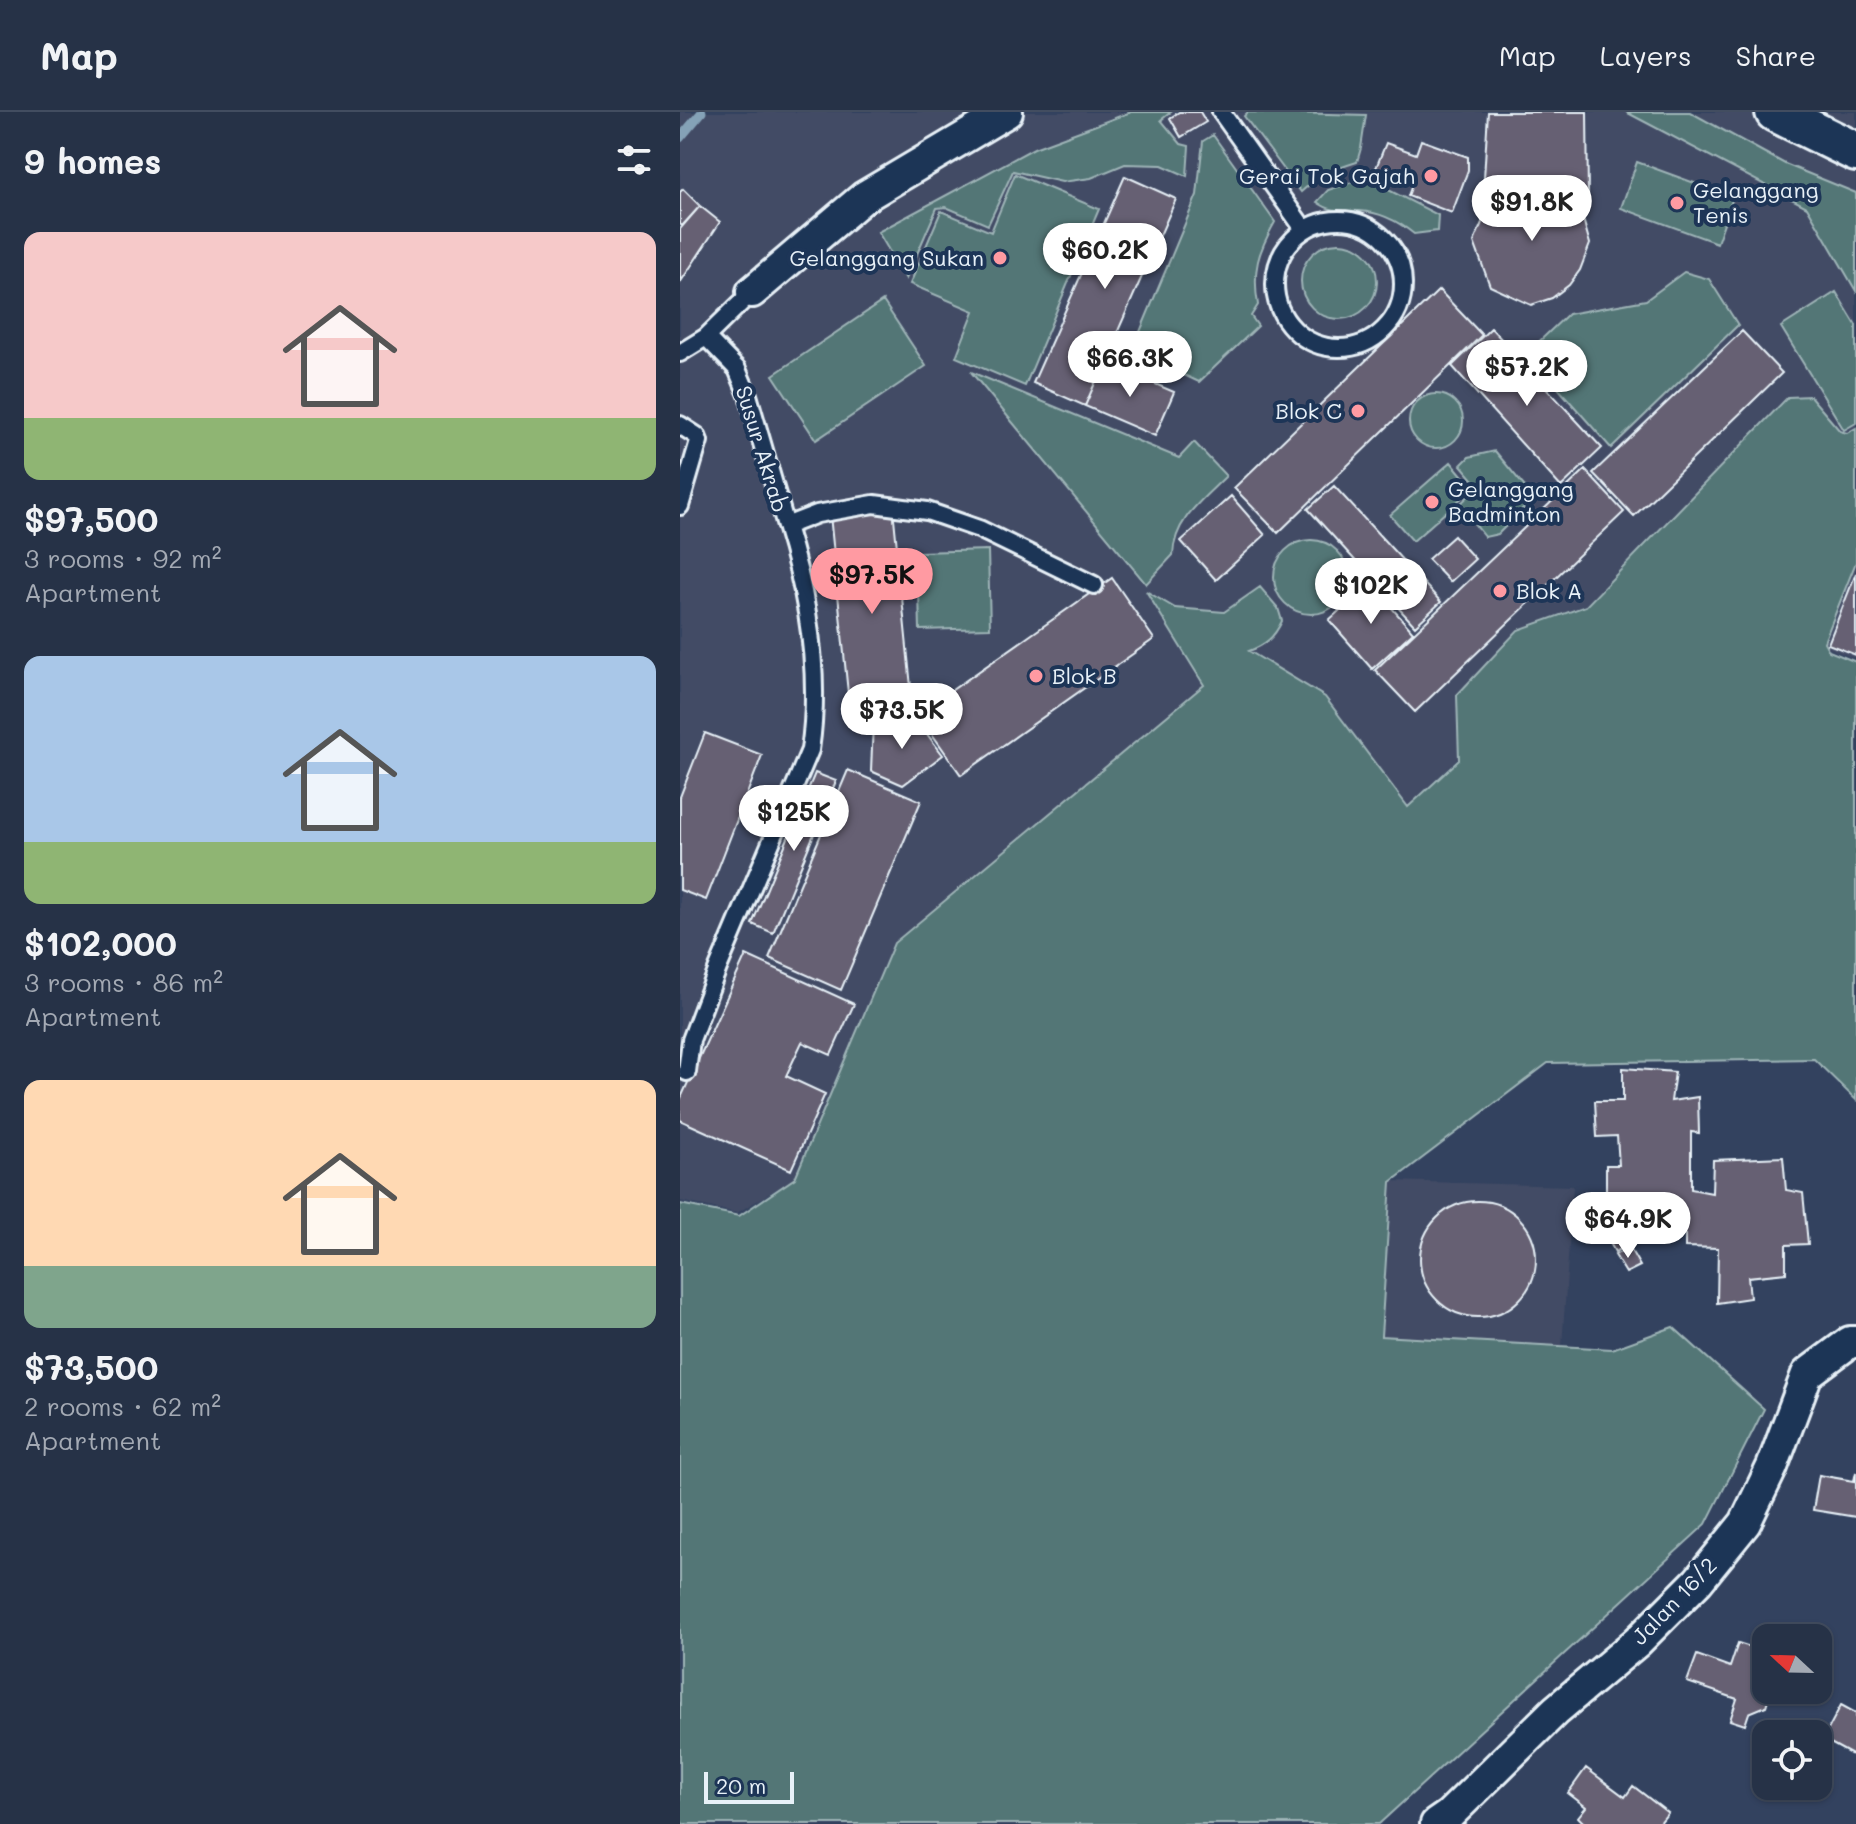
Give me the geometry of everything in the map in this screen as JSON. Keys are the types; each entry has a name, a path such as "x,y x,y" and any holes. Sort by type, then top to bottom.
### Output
{"street":[{"path":"752,292 864,197 1007,112"},
{"path":"1775,112 1856,152"},
{"name":"Jalan 16/2","path":"1436,1824 1449,1815 1556,1710 1637,1642 1698,1581 1745,1523 1772,1467 1807,1374 1850,1342 1856,1342"}],"lane":[{"path":"1221,112 1304,229"},
{"path":"1346,219 1367,225 1385,237 1397,255 1403,276 1402,297 1394,317 1380,334 1361,345 1339,349 1317,344 1299,333 1285,318 1277,300 1275,280 1279,260 1289,243 1304,229 1324,221 1346,219"},
{"path":"680,353 706,337 752,292"},
{"name":"Susur Akrab","path":"706,337 737,369 748,395 786,526 817,514 874,504 927,511 979,529 1094,585"},
{"path":"680,425 692,431 699,441 680,506"},
{"path":"687,1072 691,1040 718,968 810,750 813,663 797,561 786,526"}],"shaded area":[{"path":"680,112 1856,112 1856,659 1647,576 1407,808 1325,697 1147,592 1204,685 894,943 795,1178 737,1213 680,1201"},
{"path":"1391,1181 1573,1186 1562,1346 1381,1337"}],"green space":[{"path":"1131,112 1171,112 1161,120 1181,144 1189,146 1187,176 1162,165 1125,164 1091,178 1062,182 1013,171 988,225 946,207 937,208 906,279 878,232 1034,148"},
{"path":"1248,112 1366,115 1357,162 1327,174 1301,192 1244,116"},
{"path":"1626,112 1690,112 1785,164 1856,193 1856,291 1807,207"},
{"path":"1213,135 1275,222 1264,243 1256,271 1258,305 1251,316 1258,326 1199,382 1132,351 1197,195 1203,141"},
{"name":"Gelanggang Tenis","path":"1637,162 1733,197 1717,243 1621,208"},
{"name":"Gelanggang Sukan","path":"1015,174 1099,209 1025,386 956,357 974,311 910,284 941,211 991,232"},
{"path":"1365,178 1438,215 1437,231 1414,234 1382,216 1332,209 1317,202 1328,190"},
{"path":"1339,243 1354,246 1366,254 1374,266 1377,281 1374,296 1366,308 1354,316 1339,319 1324,316 1312,308 1304,296 1301,281 1304,266 1312,254 1324,246"},
{"path":"1684,272 1709,279 1738,325 1611,448 1527,353 1568,314 1646,300"},
{"path":"1836,292 1856,325 1856,423 1844,430 1781,327"},
{"path":"883,301 926,366 816,440 773,375"},
{"path":"971,372 1179,458 1194,442 1226,476 1191,511 1178,531 1173,555 1146,584"},
{"path":"1436,394 1455,402 1463,421 1455,440 1436,448 1417,440 1409,421 1417,402"},
{"path":"1810,396 1840,431 1847,433 1856,428 1856,562 1824,642 1829,651 1856,662 1856,1100 1814,1059 1548,1063 1391,1182 1381,1336 1612,1349 1673,1327 1764,1409 1706,1524 1379,1824 683,1824 680,1819 680,1204 739,1216 795,1178 894,943 1204,685 1146,591 1175,608 1224,612 1260,587 1278,608 1282,621 1268,640 1249,651 1325,697 1408,807 1459,760 1457,695 1518,630 1586,606 1788,397"},
{"path":"1495,451 1534,498 1498,534 1485,537 1459,505 1479,486 1461,465 1469,457"},
{"name":"Gelanggang Badminton","path":"1451,462 1473,488 1413,541 1390,515"},
{"path":"1311,540 1325,543 1337,551 1345,563 1348,577 1345,591 1337,603 1325,611 1311,614 1297,611 1285,603 1277,591 1274,577 1277,563 1285,551 1297,543"},
{"path":"988,550 990,628 920,630 918,552"}],"building":[{"path":"1179,112 1200,112 1206,122 1181,137 1170,118"},
{"path":"1488,112 1587,112 1588,197 1582,218 1578,201 1534,182 1492,198 1483,195"},
{"name":"Gerai Tok Gajah","path":"1421,140 1468,157 1468,170 1452,213 1408,196 1413,182 1376,168 1386,143 1416,154"},
{"path":"1125,176 1176,199 1085,406 1033,383"},
{"path":"1534,182 1578,201 1590,244 1580,270 1569,285 1552,298 1531,305 1490,286 1474,242 1492,198"},
{"path":"683,189 700,206 682,226 680,192"},
{"path":"700,206 720,222 680,283 680,229"},
{"name":"Blok C","path":"1439,290 1482,335 1278,533 1234,488"},
{"path":"1491,328 1602,448 1561,487 1452,366"},
{"path":"1742,331 1782,373 1634,516 1593,473"},
{"path":"1104,362 1174,392 1155,436 1085,406"},
{"name":"Blok A","path":"1585,470 1624,512 1415,712 1375,670"},
{"path":"1334,486 1441,602 1415,626 1308,509"},
{"path":"1231,496 1265,535 1216,580 1181,541"},
{"path":"893,508 914,717 851,723 830,515"},
{"path":"1454,536 1475,559 1450,582 1428,559"},
{"path":"1856,573 1856,655 1828,644"},
{"name":"Blok B","path":"1112,578 1154,639 961,775 918,714"},
{"path":"1370,583 1413,632 1372,669 1329,620"},
{"path":"873,723 920,725 943,755 903,785 871,771"},
{"path":"705,733 762,755 706,900 680,890 680,797"},
{"path":"848,770 921,801 841,990 769,958"},
{"path":"815,773 836,781 773,933 752,924"},
{"path":"746,955 854,1004 831,1055 802,1042 786,1076 825,1094 791,1170 680,1120 680,1100"},
{"path":"1623,1068 1675,1072 1671,1101 1698,1097 1699,1133 1691,1132 1691,1189 1712,1193 1713,1160 1783,1157 1786,1190 1803,1193 1808,1244 1786,1245 1786,1273 1748,1277 1750,1298 1717,1303 1718,1248 1685,1247 1685,1229 1646,1244 1624,1199 1606,1203 1606,1165 1619,1165 1617,1136 1597,1137 1595,1101 1623,1101"},
{"path":"1478,1201 1500,1206 1519,1218 1531,1237 1536,1259 1531,1281 1519,1300 1500,1312 1478,1317 1456,1312 1437,1300 1425,1281 1420,1259 1425,1237 1437,1218 1456,1206"},
{"path":"1615,1210 1633,1242 1615,1252 1597,1220"},
{"path":"1629,1247 1640,1266 1626,1273 1615,1255"},
{"path":"1856,1472 1856,1517 1813,1510 1819,1475 1854,1481"},
{"path":"1738,1643 1752,1648 1752,1704 1767,1704 1749,1713 1745,1725 1730,1720 1737,1699 1687,1682 1697,1655 1730,1667"},
{"path":"1841,1705 1856,1713 1856,1757 1832,1744 1832,1722"},
{"path":"1586,1768 1625,1797 1633,1786 1668,1813 1659,1824 1585,1824 1578,1817 1586,1807 1568,1793"}],"waterway":[{"path":"680,138 702,112"}],"place":[{"name":"Gerai Tok Gajah","path":"1431,176"},
{"name":"Gelanggang Tenis","path":"1677,203"},
{"name":"Gelanggang Sukan","path":"1000,258"},
{"name":"Blok C","path":"1358,411"},
{"name":"Gelanggang Badminton","path":"1432,502"},
{"name":"Blok A","path":"1500,591"},
{"name":"Blok B","path":"1036,676"}]}
